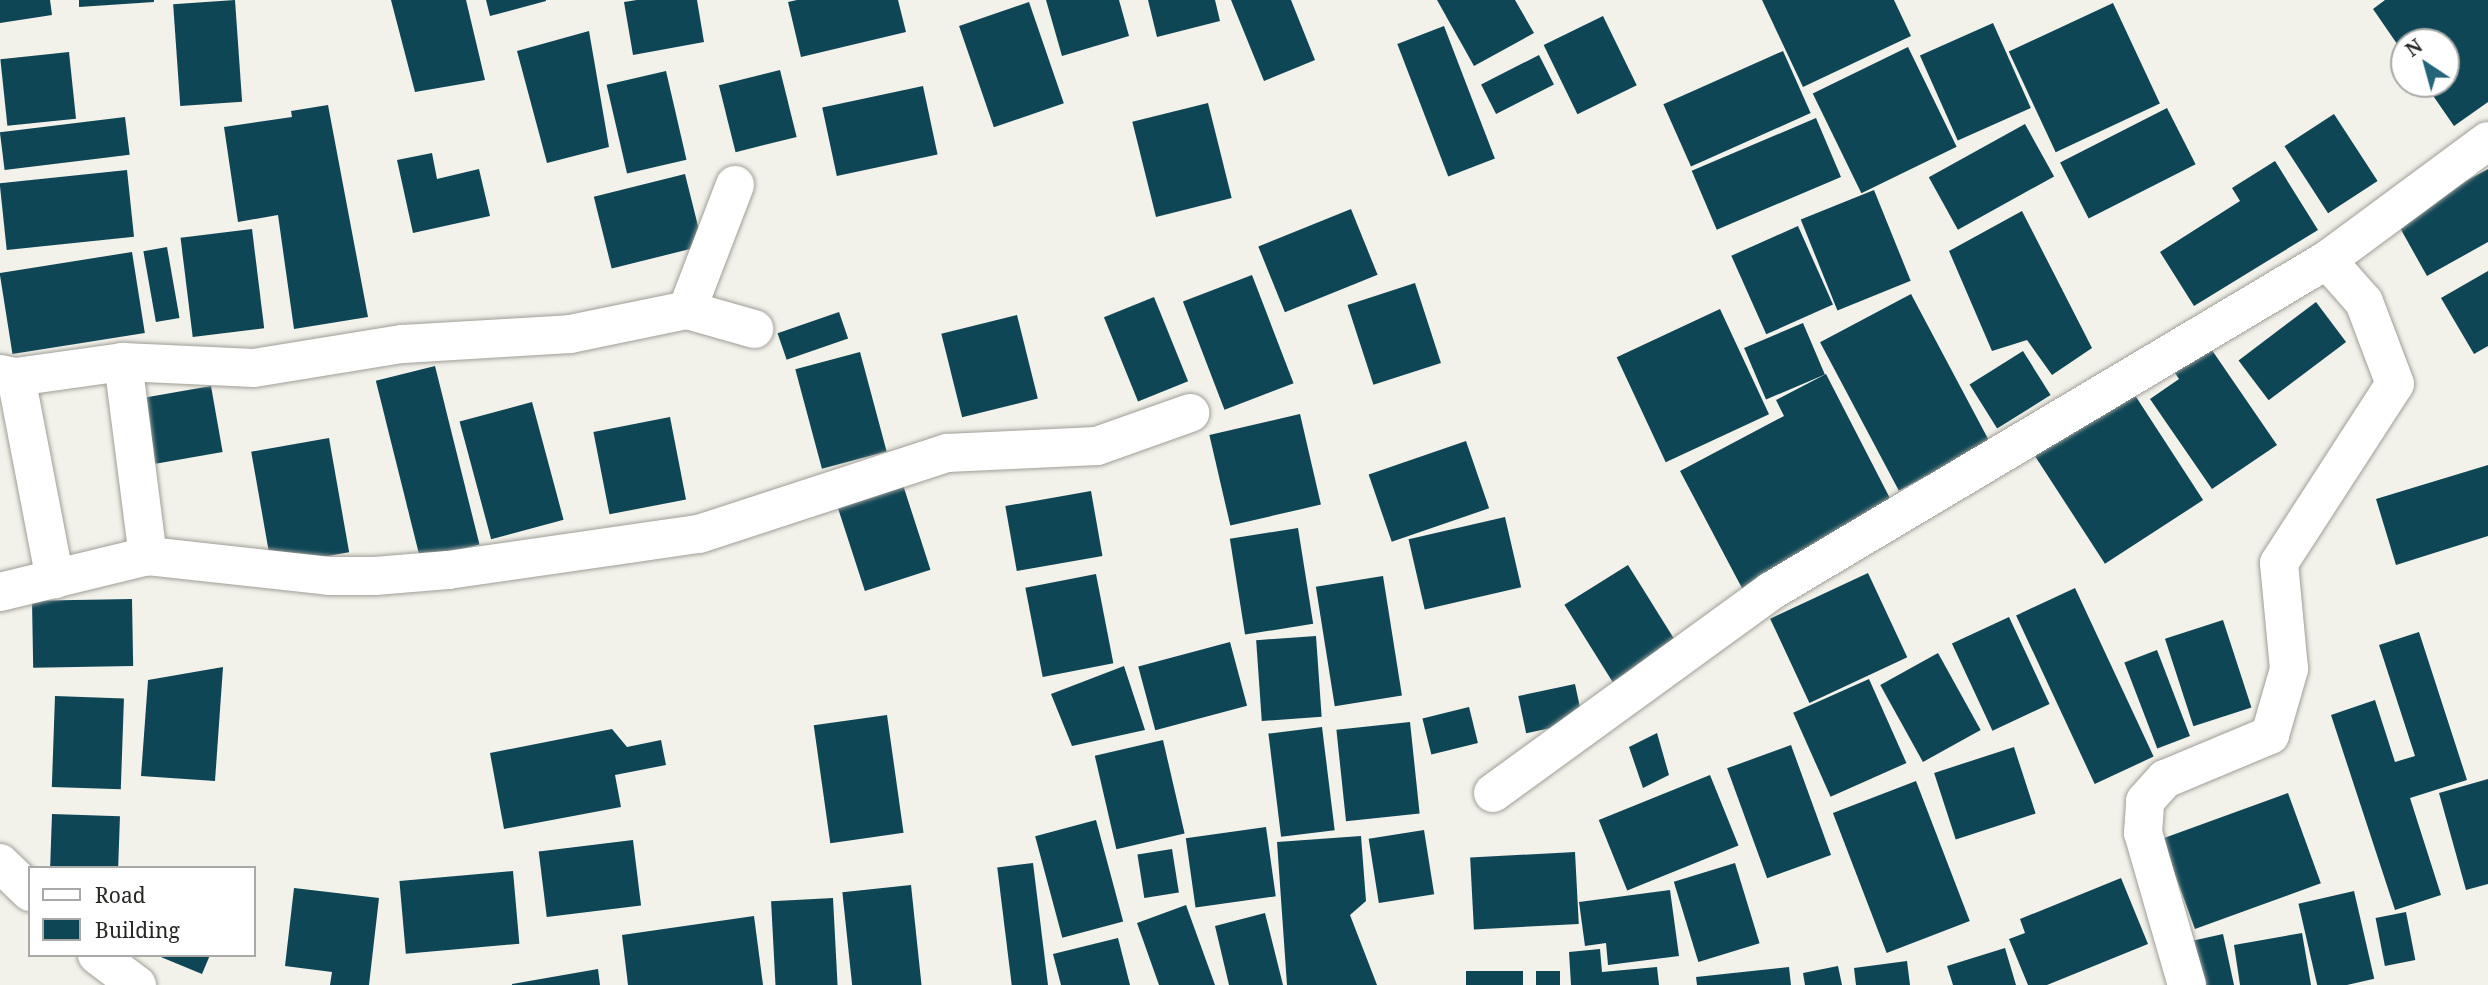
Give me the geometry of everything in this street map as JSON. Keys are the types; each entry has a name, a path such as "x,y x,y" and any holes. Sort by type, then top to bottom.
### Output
{"street":[{"path":"1493,793 1771,591 2327,260 2488,141"},
{"path":"687,310 735,185"},
{"path":"2187,985 2143,833 2145,801 2165,779 2270,735 2289,669 2280,563 2395,384 2364,302 2327,260"},
{"path":"55,579 8,375 123,362 254,368 403,344 570,334 687,310 754,329"},
{"path":"123,362 148,556"},
{"path":"0,592 148,556 329,576 475,567 699,534 947,453 1097,446 1190,413"},
{"path":"0,863 28,889"},
{"path":"100,957 137,985"}],"building":[{"path":"0,0 50,0 52,15 0,23"},
{"path":"79,0 154,0 154,2 79,7"},
{"path":"235,0 242,102 180,106 173,4"},
{"path":"391,0 466,0 485,80 415,92"},
{"path":"486,0 546,0 546,1 490,16"},
{"path":"697,0 704,42 633,55 624,2"},
{"path":"898,0 906,32 801,57 788,2"},
{"path":"1046,0 1119,0 1129,36 1062,56"},
{"path":"1148,0 1215,0 1220,21 1157,37"},
{"path":"1231,0 1291,0 1315,60 1264,81"},
{"path":"1437,0 1515,0 1534,33 1474,66"},
{"path":"1762,0 1894,0 1911,36 1803,87"},
{"path":"2385,0 2488,0 2488,102 2454,126 2435,98 2460,98 2460,28 2390,28 2390,34 2373,9"},
{"path":"1029,2 1064,103 994,127 959,26"},
{"path":"2113,3 2160,104 2056,152 2009,52"},
{"path":"1603,16 1637,85 1577,114 1544,45"},
{"path":"1993,23 2031,108 1958,140 1920,56"},
{"path":"1444,26 1495,159 1448,176 1397,44"},
{"path":"589,31 609,147 547,163 517,51"},
{"path":"1908,47 1957,147 1861,193 1813,93"},
{"path":"1783,51 1811,113 1691,166 1663,104"},
{"path":"69,52 76,119 7,126 0,59"},
{"path":"1539,55 1554,84 1496,114 1481,85"},
{"path":"780,70 797,137 736,152 719,85"},
{"path":"666,71 686,160 627,173 607,85"},
{"path":"923,86 938,154 837,176 822,107"},
{"path":"1208,103 1232,198 1156,217 1132,122"},
{"path":"328,105 368,317 294,329 278,215 238,222 224,127 292,117 291,111"},
{"path":"2167,108 2196,164 2089,219 2060,162"},
{"path":"2334,114 2378,181 2328,213 2285,146"},
{"path":"125,117 130,155 5,170 0,132"},
{"path":"1816,118 1841,177 1717,230 1692,171"},
{"path":"2025,124 2054,176 1958,230 1929,177"},
{"path":"432,153 437,179 479,169 490,216 413,233 397,160"},
{"path":"2275,161 2318,230 2194,306 2160,252 2240,201 2232,188"},
{"path":"2488,169 2488,242 2427,276 2395,219"},
{"path":"127,170 134,237 7,250 0,183"},
{"path":"685,174 703,246 612,269 594,197"},
{"path":"1874,190 1911,281 1837,310 1801,220"},
{"path":"1351,209 1378,275 1285,312 1258,246"},
{"path":"2022,211 2092,348 2052,375 2027,340 1992,351 1949,251"},
{"path":"1798,226 1833,305 1766,334 1731,256"},
{"path":"252,229 264,328 193,337 181,238"},
{"path":"167,247 180,318 156,322 143,251"},
{"path":"132,252 145,333 12,354 0,273"},
{"path":"2488,271 2488,346 2474,354 2441,298"},
{"path":"1252,275 1294,383 1224,410 1183,302"},
{"path":"1415,283 1441,363 1373,385 1347,305"},
{"path":"1911,294 1990,442 1899,491 1820,342"},
{"path":"1154,297 1188,381 1138,402 1104,317"},
{"path":"2316,302 2346,342 2269,400 2239,360"},
{"path":"1720,309 1769,414 1666,462 1617,357"},
{"path":"839,312 848,338 787,360 778,333"},
{"path":"1017,315 1038,398 962,417 941,334"},
{"path":"1803,323 1825,375 1766,400 1744,348"},
{"path":"2205,340 2277,445 2212,489 2150,399 2179,379 2169,364"},
{"path":"2023,351 2051,395 1997,428 1970,384"},
{"path":"860,352 887,451 822,469 795,369"},
{"path":"435,366 480,545 420,559 376,381"},
{"path":"1826,374 1896,510 1743,590 1680,471 1784,416 1776,400"},
{"path":"211,386 223,452 153,464 141,398"},
{"path":"2129,386 2203,500 2105,564 2031,450"},
{"path":"532,402 564,520 491,539 460,421"},
{"path":"1300,414 1321,505 1230,526 1209,435"},
{"path":"670,417 686,499 609,514 593,432"},
{"path":"329,438 349,552 271,566 251,452"},
{"path":"1466,441 1489,508 1392,542 1369,475"},
{"path":"2488,465 2488,536 2396,565 2376,499"},
{"path":"903,485 931,570 865,591 837,506"},
{"path":"1091,491 1102,556 1017,571 1005,506"},
{"path":"1505,517 1521,587 1425,609 1409,539"},
{"path":"1298,528 1313,624 1245,635 1230,539"},
{"path":"1628,565 1676,642 1613,682 1564,605"},
{"path":"1868,573 1907,657 1809,703 1770,619"},
{"path":"1096,574 1113,663 1043,677 1025,588"},
{"path":"1383,576 1402,696 1335,706 1316,587"},
{"path":"2075,588 2154,757 2095,784 2016,615"},
{"path":"132,599 133,666 33,668 32,601"},
{"path":"2009,617 2050,704 1992,731 1952,644"},
{"path":"2223,620 2251,707 2193,726 2165,639"},
{"path":"2419,632 2467,780 2410,798 2441,895 2395,910 2331,715 2375,700 2395,762 2415,756 2379,645"},
{"path":"1316,636 1322,717 1262,721 1256,640"},
{"path":"1230,642 1247,706 1155,730 1138,667"},
{"path":"2157,650 2190,736 2157,748 2124,663"},
{"path":"1938,653 1981,730 1923,762 1880,685"},
{"path":"1124,666 1145,730 1072,746 1051,694"},
{"path":"223,667 215,781 141,776 148,680"},
{"path":"1869,679 1906,763 1831,797 1793,713"},
{"path":"1575,684 1583,721 1526,733 1518,696"},
{"path":"55,696 124,698 121,789 52,787"},
{"path":"1469,707 1478,743 1431,755 1422,719"},
{"path":"887,715 904,833 830,843 814,725"},
{"path":"1410,722 1420,813 1346,821 1336,730"},
{"path":"1322,727 1335,830 1281,837 1268,734"},
{"path":"612,729 627,747 661,740 666,765 615,775 621,807 504,829 490,753"},
{"path":"1657,733 1669,775 1643,788 1629,747"},
{"path":"1163,740 1185,834 1116,849 1095,756"},
{"path":"1791,745 1831,855 1767,878 1727,768"},
{"path":"2014,747 2036,814 1956,840 1934,773"},
{"path":"1710,775 1738,845 1627,890 1599,820"},
{"path":"2488,779 2488,884 2466,890 2439,793"},
{"path":"1916,781 1970,921 1887,953 1833,813"},
{"path":"2288,793 2321,883 2195,929 2162,839"},
{"path":"52,814 120,816 118,866 50,866"},
{"path":"1096,820 1123,921 1062,938 1035,836"},
{"path":"1266,827 1276,896 1196,908 1186,838"},
{"path":"1424,830 1434,894 1379,903 1369,839"},
{"path":"1361,836 1366,901 1350,915 1377,985 1287,985 1277,842"},
{"path":"633,840 641,906 547,917 539,852"},
{"path":"1172,849 1179,892 1144,898 1137,854"},
{"path":"1575,852 1579,924 1474,929 1470,857"},
{"path":"1033,863 1048,985 1012,985 997,867"},
{"path":"1735,863 1760,943 1698,962 1674,882"},
{"path":"513,871 519,944 406,954 399,881"},
{"path":"2121,878 2148,944 2047,985 2028,985 2009,939 2025,933 2020,919"},
{"path":"911,885 922,985 852,985 842,892"},
{"path":"294,888 379,898 369,985 330,985 332,972 285,966"},
{"path":"1670,890 1679,956 1608,965 1606,943 1585,946 1579,902"},
{"path":"2354,891 2374,979 2347,985 2317,985 2298,904"},
{"path":"833,898 838,985 775,985 771,901"},
{"path":"1186,905 1215,985 1159,985 1137,923"},
{"path":"2406,912 2415,960 2385,966 2376,918"},
{"path":"1265,913 1283,985 1229,985 1215,926"},
{"path":"754,916 763,985 628,985 622,935"},
{"path":"2302,933 2311,985 2240,985 2234,945"},
{"path":"2223,934 2234,985 2197,985 2187,942"},
{"path":"1118,938 1130,985 1061,985 1053,954"},
{"path":"2005,948 2016,985 1953,985 1947,966"},
{"path":"1600,949 1602,972 1657,967 1659,985 1571,985 1569,952"},
{"path":"161,957 209,957 202,974"},
{"path":"1907,961 1910,985 1856,985 1854,968"},
{"path":"1838,966 1842,985 1805,985 1803,973"},
{"path":"1789,967 1791,985 1697,985 1696,977"},
{"path":"598,969 600,985 512,985 512,984"},
{"path":"1466,971 1523,971 1523,985 1466,985"},
{"path":"1536,971 1560,971 1560,985 1536,985"}]}
